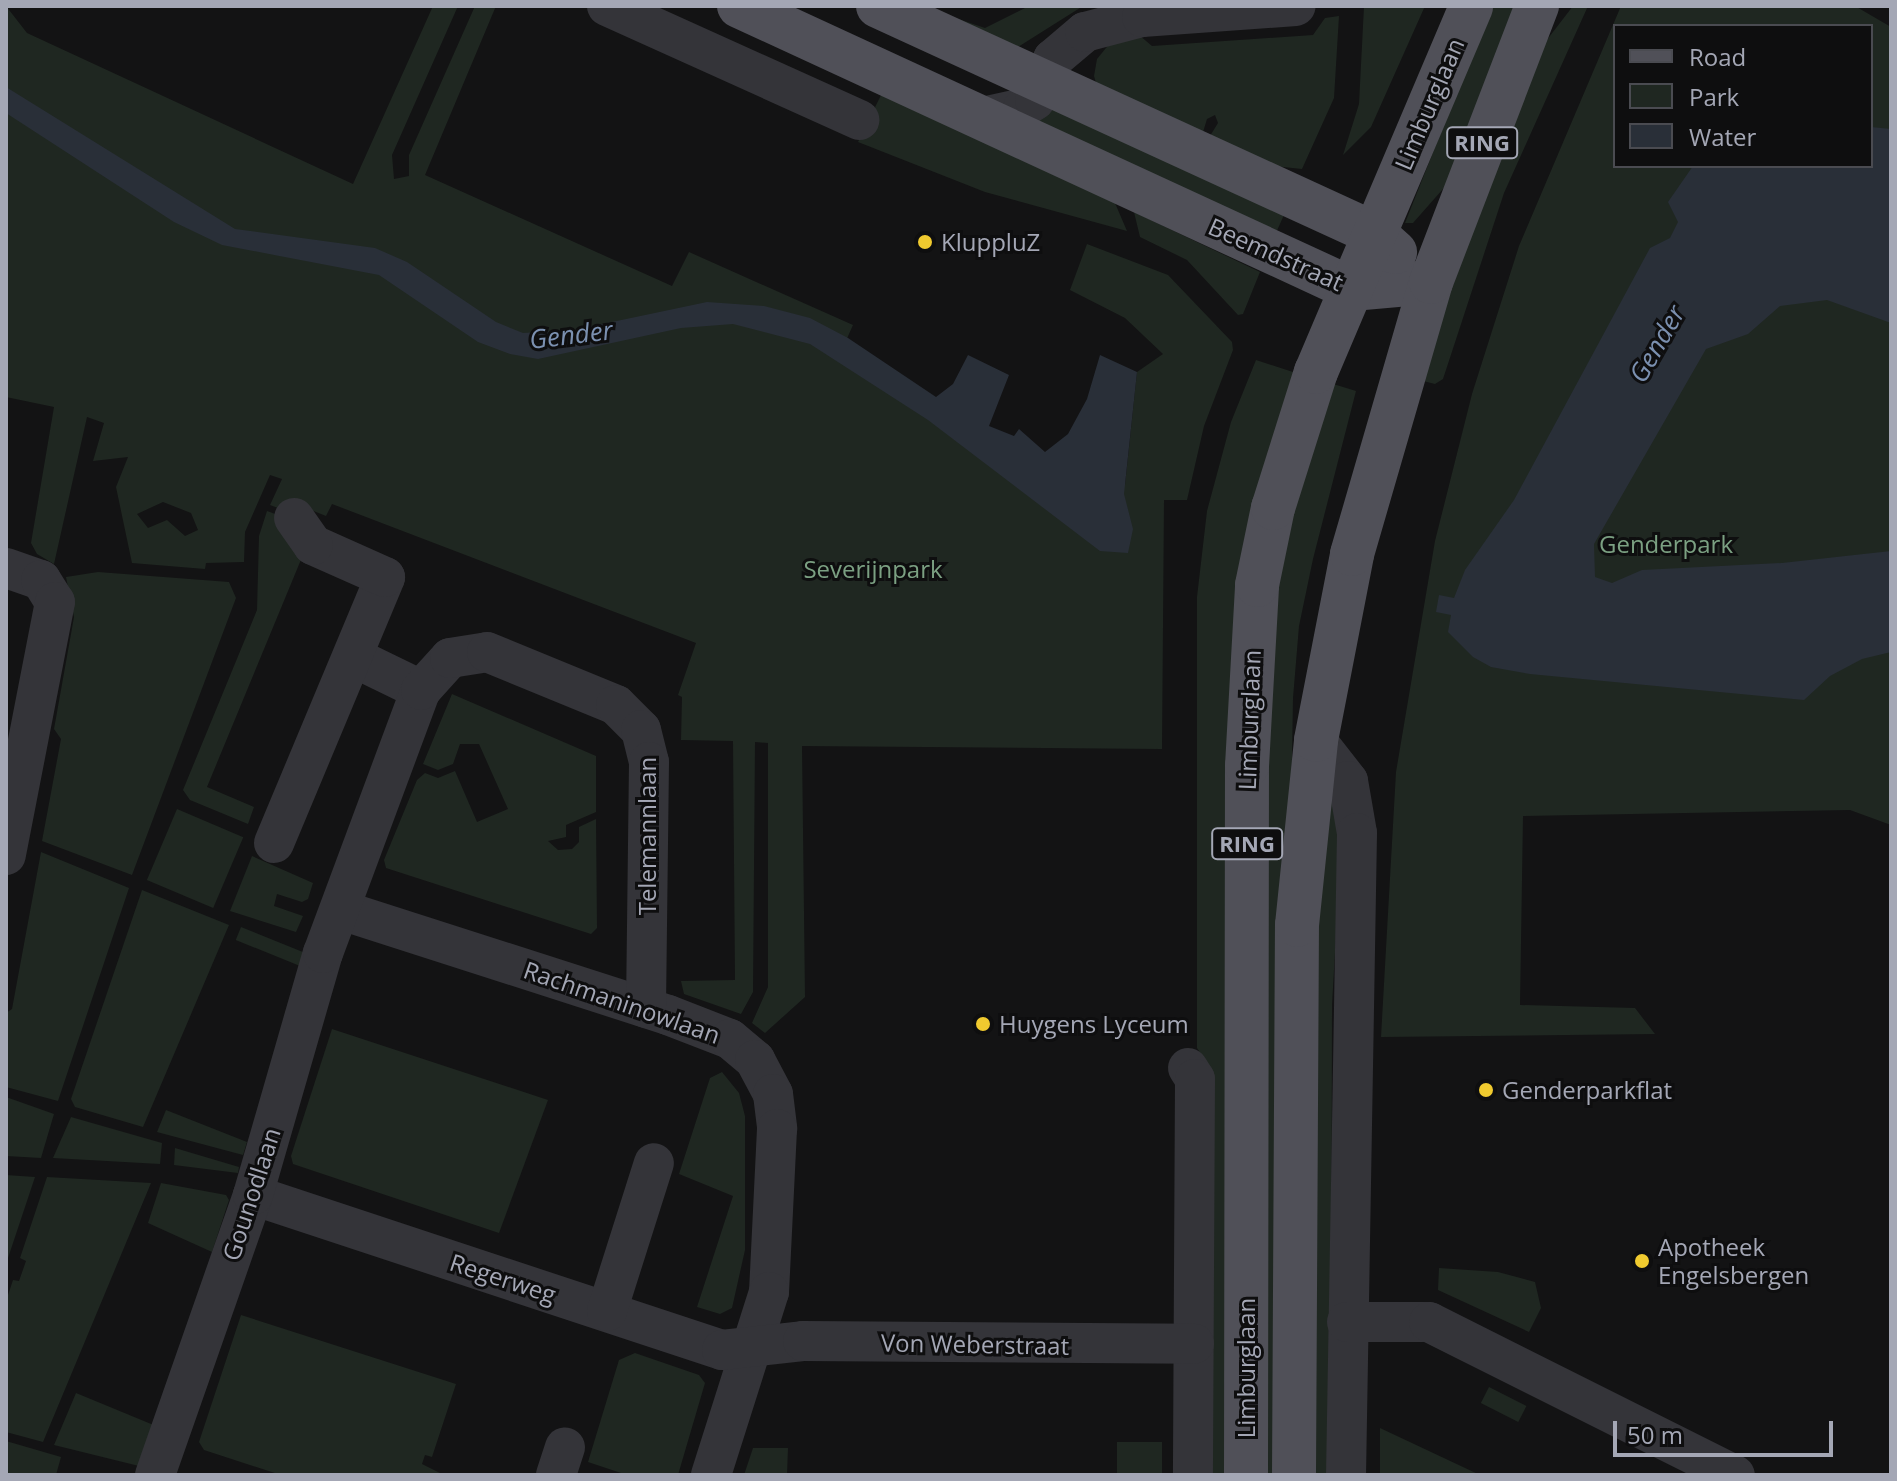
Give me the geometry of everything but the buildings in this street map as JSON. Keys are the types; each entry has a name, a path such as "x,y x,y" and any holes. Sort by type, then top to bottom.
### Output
{"main road":[{"name":"Beemdstraat","path":"739,6 1352,289 1431,282"},
{"path":"878,6 1041,84 1375,234 1431,282"},
{"name":"Limburglaan","path":"1246,1475 1250,655 1273,508 1295,428 1471,6"},
{"name":"Limburglaan","path":"1294,1475 1297,925 1316,740 1352,554 1431,282 1514,55 1537,6"}],"street":[{"path":"607,6 859,120"},
{"path":"978,118 1023,108 1035,100 1053,59 1085,32 1142,17 1296,6"},
{"name":"Limburglaan","path":"1514,55 1555,6"},
{"path":"274,843 385,577 313,545 294,518"},
{"path":"6,855 30,712 55,620 55,602 24,574"},
{"name":"Telemannlaan","path":"341,910 421,690 450,658 487,652 616,705 641,730 649,762 646,1008"},
{"path":"353,657 421,690"},
{"path":"1316,740 1348,781 1357,833 1346,1475"},
{"name":"Rachmaninowlaan","path":"341,910 646,1008 730,1039 755,1060 773,1094 775,1212 769,1292 756,1346 711,1475"},
{"name":"Gounodlaan","path":"155,1475 253,1195 323,953 341,910"},
{"path":"1188,1068 1195,1079 1193,1475"},
{"path":"607,1311 654,1163"},
{"name":"Regerweg","path":"253,1195 722,1350 756,1346"},
{"path":"1347,1322 1429,1322 1735,1475"},
{"name":"Von Weberstraat","path":"756,1346 803,1341 1194,1344"}],"green space":[{"name":"Severijnpark","path":"6,6 27,33 353,184 433,6 458,6 392,155 394,179 409,176 409,155 475,6 496,6 425,175 672,286 689,252 853,325 845,343 1002,439 1125,485 1137,372 1163,354 1125,318 1070,290 1087,244 1168,275 1232,342 1233,350 1204,426 1187,500 1164,500 1162,749 802,746 805,997 765,1033 752,1023 768,987 768,743 755,742 753,992 741,1014 684,994 681,981 735,980 733,741 681,740 682,697 678,695 696,643 332,504 326,516 296,504 291,513 270,505 282,479 270,475 245,532 244,562 206,563 205,569 132,563 116,487 128,457 93,461 104,423 87,417 54,564 37,554 31,543 54,407 6,397","holes":["163,502 191,513 198,530 185,536 167,520 148,528 137,514"]},
{"path":"920,6 985,28 1029,6 1083,6 1015,49"},
{"path":"1364,6 1425,6 1371,127 1343,155 1359,104"},
{"path":"1491,6 1518,6 1450,181 1413,223 1405,223"},
{"path":"1573,6 1588,6 1504,193 1443,379 1435,384 1419,380 1536,54"},
{"name":"Genderpark","path":"1621,6 1855,6 1891,27 1891,825 1850,810 1523,816 1520,1005 1635,1008 1655,1034 1381,1037 1396,772 1435,541 1472,394 1519,246 1613,25 1613,168 1873,168 1873,24 1613,24"},
{"path":"1339,16 1334,98 1302,169 1274,166 1205,144 1218,123 1215,115 1207,119 1200,142 1097,86 1094,76 1097,59 1110,43 1139,35 1152,46 1313,35 1325,18"},
{"path":"883,91 1115,203 1127,231 985,192 858,142"},
{"path":"1053,103 1284,215 1275,235 1030,120"},
{"path":"1134,212 1260,272 1243,314 1238,315 1187,260 1140,237"},
{"path":"1256,360 1296,373 1278,424 1229,1475 1210,1475 1208,1065 1197,1048 1197,597 1207,511 1231,422"},
{"path":"1330,383 1356,391 1299,626 1293,698 1280,1475 1263,1475 1264,792 1276,578"},
{"path":"267,511 289,519 305,550 207,787 254,807 248,824 190,800 183,790 257,610 259,536"},
{"path":"98,572 229,582 236,598 132,875 42,841 61,739 54,729 74,617 66,577"},
{"path":"452,694 596,756 596,812 566,825 566,837 548,841 558,850 572,849 579,842 579,827 596,819 597,928 591,934 386,868 384,860 417,780 425,773 438,778 455,771 477,822 508,809 479,744 460,744 453,764 438,770 423,764"},
{"path":"1330,795 1343,812 1332,1005 1331,1475 1313,1475 1316,950"},
{"path":"177,809 243,837 213,908 147,880"},
{"path":"41,852 129,888 58,1101 6,1087 6,1013 12,1009"},
{"path":"252,856 313,883 308,899 302,902 277,894 274,906 303,916 296,932 230,911"},
{"path":"142,890 229,925 143,1127 75,1107 71,1099"},
{"path":"241,927 308,954 303,967 236,940"},
{"path":"332,1029 548,1100 499,1233 293,1164 291,1156"},
{"path":"722,1072 739,1093 745,1116 745,1250 732,1308 720,1314 697,1307 733,1196 679,1174 710,1078"},
{"path":"6,1097 54,1114 41,1158 6,1156"},
{"path":"166,1110 247,1142 243,1155 157,1132"},
{"path":"71,1117 162,1143 160,1164 53,1158"},
{"path":"175,1148 239,1167 238,1173 174,1165"},
{"path":"6,1175 35,1177 6,1264"},
{"path":"47,1177 151,1183 43,1442 6,1432 6,1301 13,1280 19,1281 26,1261 20,1258"},
{"path":"161,1183 226,1195 229,1200 212,1252 148,1223"},
{"path":"1439,1268 1498,1272 1535,1282 1541,1308 1529,1332 1438,1290"},
{"path":"241,1315 456,1384 432,1457 425,1455 422,1464 444,1475 281,1475 204,1450 199,1442"},
{"path":"635,1353 699,1375 705,1383 678,1475 627,1475 588,1462 619,1360"},
{"path":"1489,1387 1526,1406 1518,1422 1481,1403"},
{"path":"76,1393 156,1426 143,1467 54,1445"},
{"path":"1380,1428 1480,1475 1380,1475"},
{"path":"6,1441 61,1457 56,1475 6,1475"},
{"path":"1117,1442 1162,1442 1162,1475 1117,1475"},
{"path":"753,1448 788,1448 787,1475 744,1475"}],"water":[{"name":"Gender","path":"6,87 235,229 375,248 407,262 496,322 523,333 574,330 707,302 764,306 810,318 848,338 936,397 953,384 968,355 1009,375 989,426 1014,436 1019,429 1045,452 1068,434 1087,399 1100,355 1137,372 1124,494 1133,529 1128,553 1100,551 928,420 810,344 733,324 681,328 538,359 510,354 478,342 379,275 222,245 174,222 6,113"},
{"name":"Gender","path":"1873,127 1891,129 1891,323 1827,300 1780,306 1748,334 1706,349 1594,544 1595,577 1612,583 1642,570 1782,563 1891,551 1891,652 1862,659 1830,676 1804,700 1530,674 1491,667 1473,657 1448,632 1451,615 1436,612 1439,595 1454,598 1465,570 1514,500 1650,248 1670,238 1678,222 1668,202 1692,168 1873,168"}],"place":[{"name":"KluppluZ","path":"925,242"},
{"name":"Huygens Lyceum","path":"983,1024"},
{"name":"Genderparkflat","path":"1486,1090"},
{"name":"Apotheek Engelsbergen","path":"1642,1261"}]}
